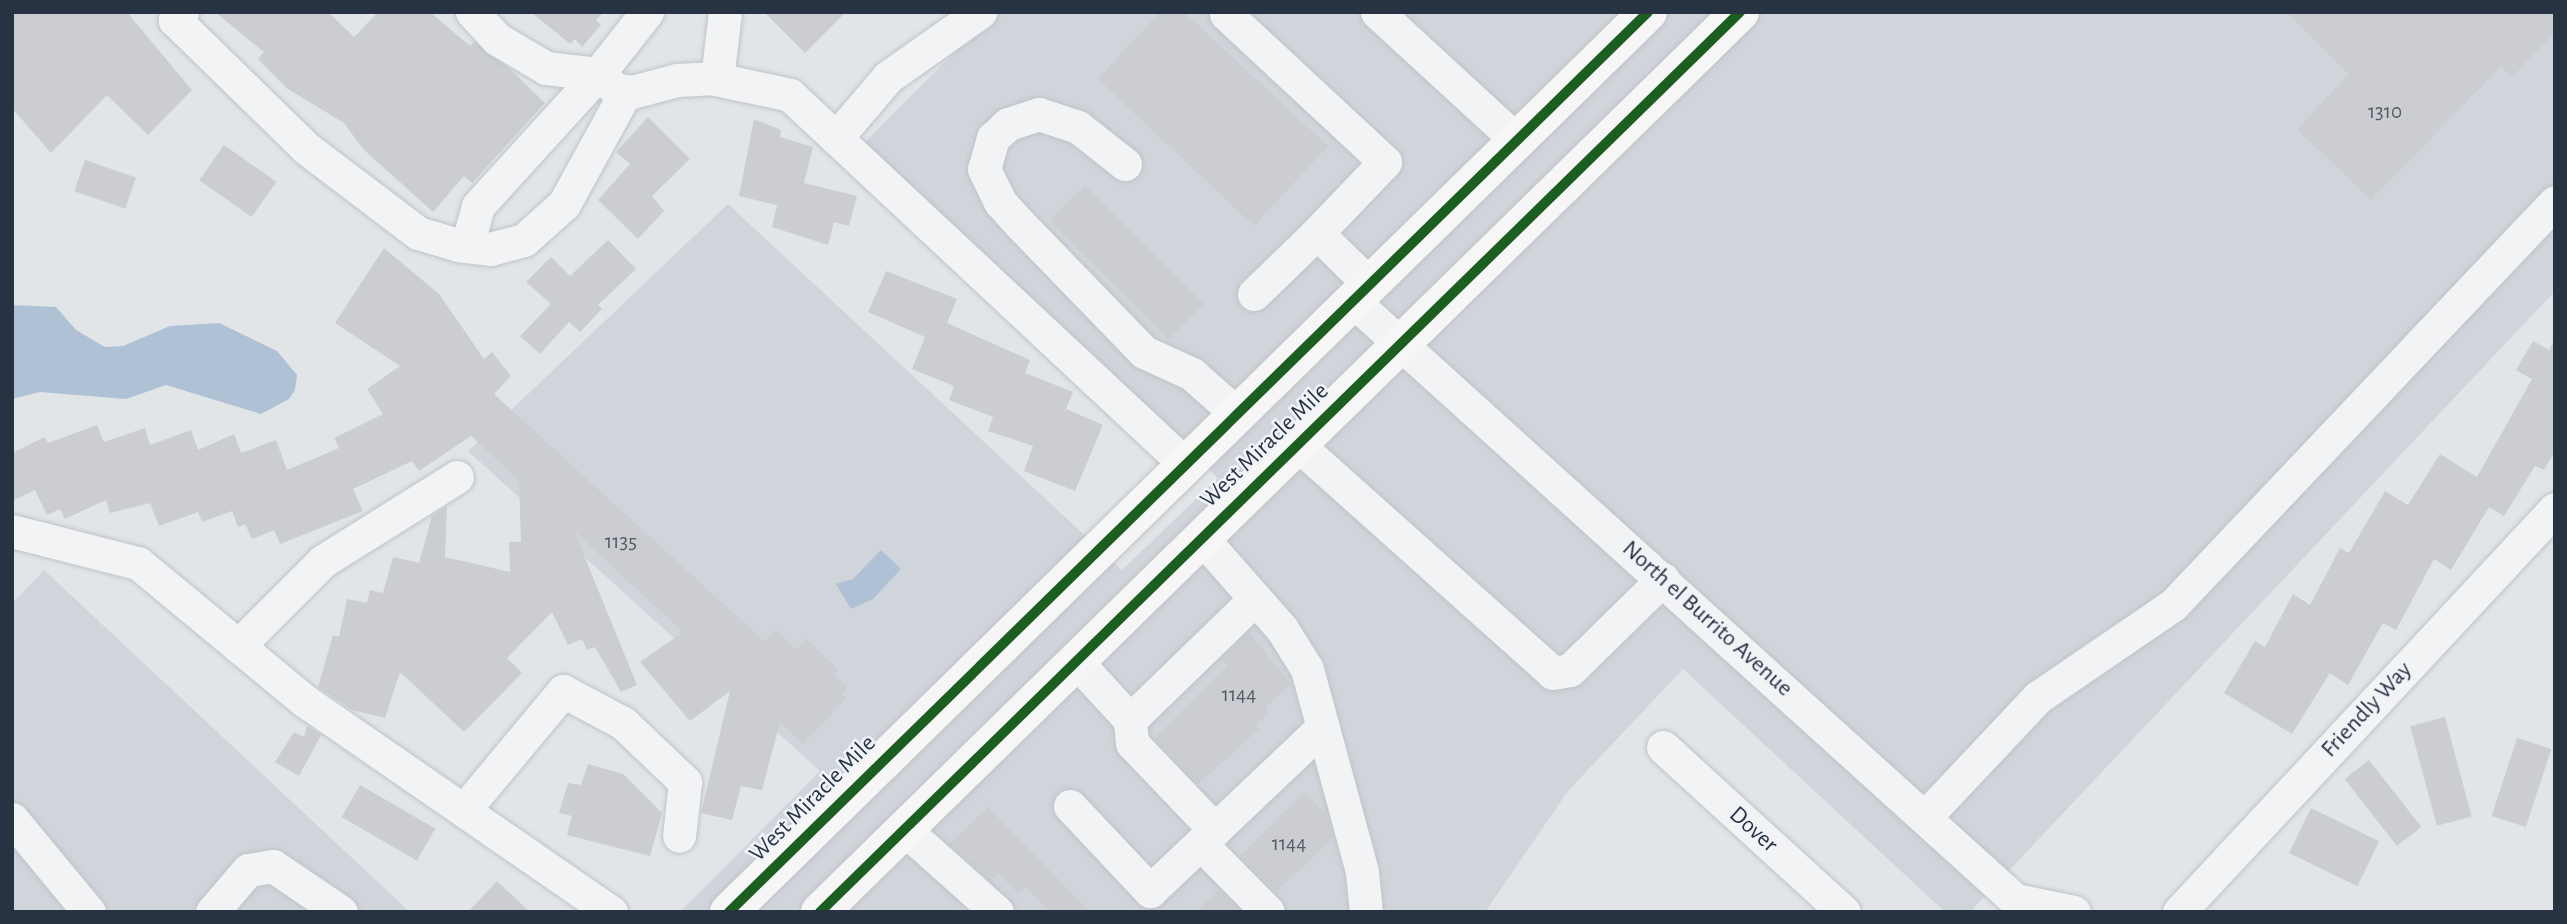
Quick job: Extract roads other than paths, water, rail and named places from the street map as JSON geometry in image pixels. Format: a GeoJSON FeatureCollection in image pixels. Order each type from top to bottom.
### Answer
{"type":"FeatureCollection","features":[{"type":"Feature","properties":{"kind":"highway","name":"West Miracle Mile"},"geometry":{"type":"LineString","coordinates":[[729,912],[1648,12]]}},
{"type":"Feature","properties":{"kind":"highway","name":"West Miracle Mile"},"geometry":{"type":"LineString","coordinates":[[820,912],[1740,12]]}},
{"type":"Feature","properties":{"kind":"highway"},"geometry":{"type":"LineString","coordinates":[[765,912],[878,797],[886,757]]}},
{"type":"Feature","properties":{"kind":"street"},"geometry":{"type":"LineString","coordinates":[[182,12],[174,20],[306,148],[418,233],[467,246],[490,249],[524,240],[564,204],[626,91]]}},
{"type":"Feature","properties":{"kind":"street"},"geometry":{"type":"LineString","coordinates":[[472,12],[497,39],[545,68],[598,74],[626,91],[677,80],[717,79],[790,95],[1185,464]]}},
{"type":"Feature","properties":{"kind":"street"},"geometry":{"type":"LineString","coordinates":[[467,246],[478,206],[598,74],[647,12]]}},
{"type":"Feature","properties":{"kind":"street"},"geometry":{"type":"LineString","coordinates":[[717,79],[725,12]]}},
{"type":"Feature","properties":{"kind":"street"},"geometry":{"type":"LineString","coordinates":[[1377,12],[1516,140]]}},
{"type":"Feature","properties":{"kind":"street"},"geometry":{"type":"LineString","coordinates":[[1226,14],[1385,162],[1254,294]]}},
{"type":"Feature","properties":{"kind":"street"},"geometry":{"type":"LineString","coordinates":[[836,138],[888,78],[967,15]]}},
{"type":"Feature","properties":{"kind":"street"},"geometry":{"type":"LineString","coordinates":[[1125,164],[1078,127],[1039,114],[1007,124],[993,138],[984,169],[1009,212],[1144,352],[1192,374],[1237,414]]}},
{"type":"Feature","properties":{"kind":"street"},"geometry":{"type":"LineString","coordinates":[[1925,817],[2038,698],[2173,605],[2555,202]]}},
{"type":"Feature","properties":{"kind":"street","name":"North el Burrito Avenue"},"geometry":{"type":"LineString","coordinates":[[1317,233],[1400,344],[2015,900],[2074,912]]}},
{"type":"Feature","properties":{"kind":"street"},"geometry":{"type":"LineString","coordinates":[[1297,444],[1553,673],[1570,670],[1663,579]]}},
{"type":"Feature","properties":{"kind":"street"},"geometry":{"type":"LineString","coordinates":[[238,646],[323,561],[457,477]]}},
{"type":"Feature","properties":{"kind":"street","name":"Friendly Way"},"geometry":{"type":"LineString","coordinates":[[2179,912],[2555,509]]}},
{"type":"Feature","properties":{"kind":"street"},"geometry":{"type":"LineString","coordinates":[[12,531],[138,563],[305,701],[611,912]]}},
{"type":"Feature","properties":{"kind":"street"},"geometry":{"type":"LineString","coordinates":[[1201,537],[1282,629],[1307,670],[1362,872],[1366,912]]}},
{"type":"Feature","properties":{"kind":"street"},"geometry":{"type":"LineString","coordinates":[[1130,720],[1255,599]]}},
{"type":"Feature","properties":{"kind":"street"},"geometry":{"type":"LineString","coordinates":[[1076,660],[1130,720],[1132,743],[1268,912]]}},
{"type":"Feature","properties":{"kind":"street"},"geometry":{"type":"LineString","coordinates":[[464,810],[563,691],[622,723],[685,782],[679,836]]}},
{"type":"Feature","properties":{"kind":"street"},"geometry":{"type":"LineString","coordinates":[[1070,806],[1150,891],[1322,727]]}},
{"type":"Feature","properties":{"kind":"street","name":"Dover"},"geometry":{"type":"LineString","coordinates":[[1663,747],[1844,912]]}},
{"type":"Feature","properties":{"kind":"street"},"geometry":{"type":"LineString","coordinates":[[12,819],[89,912]]}},
{"type":"Feature","properties":{"kind":"street"},"geometry":{"type":"LineString","coordinates":[[903,828],[997,912]]}},
{"type":"Feature","properties":{"kind":"street"},"geometry":{"type":"LineString","coordinates":[[212,912],[248,870],[273,866],[341,912]]}},
{"type":"Feature","properties":{"kind":"water"},"geometry":{"type":"Polygon","coordinates":[[[12,305],[56,307],[76,330],[105,347],[123,346],[170,326],[219,323],[277,351],[297,375],[295,390],[289,399],[261,414],[166,385],[126,399],[40,392],[12,399],[12,305]]]}},
{"type":"Feature","properties":{"kind":"water"},"geometry":{"type":"Polygon","coordinates":[[[881,550],[901,569],[873,599],[851,609],[836,584],[853,579],[881,550]]]}}]}
